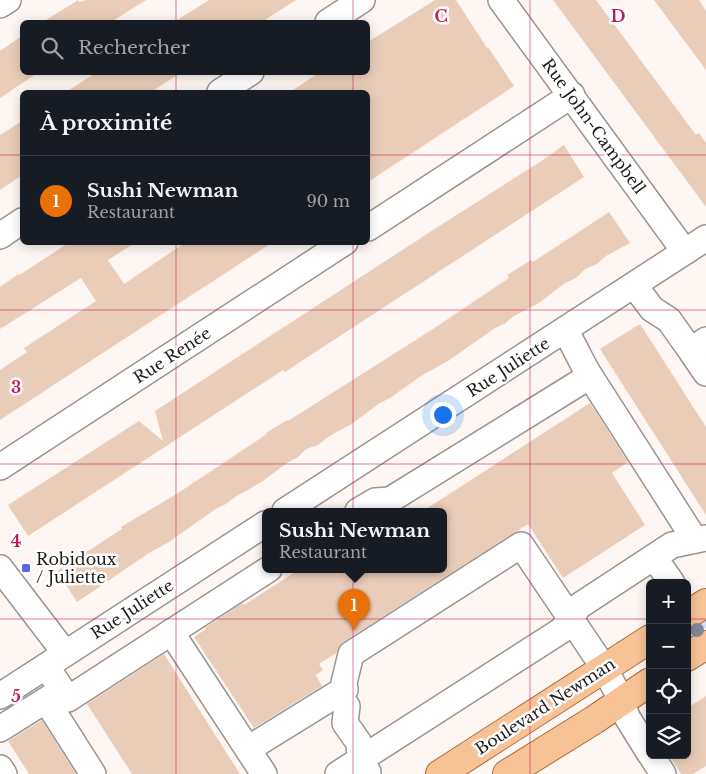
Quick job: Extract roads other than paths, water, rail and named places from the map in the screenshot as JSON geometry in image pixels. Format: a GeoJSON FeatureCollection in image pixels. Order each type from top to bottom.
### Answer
{"type":"FeatureCollection","features":[{"type":"Feature","properties":{"kind":"main road","name":"Boulevard Newman"},"geometry":{"type":"LineString","coordinates":[[440,774],[646,642]]}},
{"type":"Feature","properties":{"kind":"main road"},"geometry":{"type":"LineString","coordinates":[[691,654],[706,645]]}},
{"type":"Feature","properties":{"kind":"main road"},"geometry":{"type":"LineString","coordinates":[[507,774],[646,685]]}},
{"type":"Feature","properties":{"kind":"street"},"geometry":{"type":"LineString","coordinates":[[0,6],[8,0]]}},
{"type":"Feature","properties":{"kind":"street"},"geometry":{"type":"LineString","coordinates":[[331,20],[362,0]]}},
{"type":"Feature","properties":{"kind":"street","name":"Rue John-Campbell"},"geometry":{"type":"LineString","coordinates":[[501,0],[685,252]]}},
{"type":"Feature","properties":{"kind":"street"},"geometry":{"type":"LineString","coordinates":[[223,90],[246,75]]}},
{"type":"Feature","properties":{"kind":"street"},"geometry":{"type":"LineString","coordinates":[[370,227],[572,95]]}},
{"type":"Feature","properties":{"kind":"street"},"geometry":{"type":"LineString","coordinates":[[0,236],[20,223]]}},
{"type":"Feature","properties":{"kind":"street","name":"Rue Juliette"},"geometry":{"type":"LineString","coordinates":[[290,508],[706,238]]}},
{"type":"Feature","properties":{"kind":"street","name":"Rue Renée"},"geometry":{"type":"LineString","coordinates":[[0,467],[340,245]]}},
{"type":"Feature","properties":{"kind":"street"},"geometry":{"type":"LineString","coordinates":[[634,285],[652,309],[669,320],[699,345],[706,373]]}},
{"type":"Feature","properties":{"kind":"street"},"geometry":{"type":"LineString","coordinates":[[338,774],[365,767],[562,630],[579,606],[672,545],[700,539],[581,363],[576,348],[565,331]]}},
{"type":"Feature","properties":{"kind":"street"},"geometry":{"type":"LineString","coordinates":[[363,508],[375,501],[390,500],[590,376]]}},
{"type":"Feature","properties":{"kind":"street","name":"Rue Juliette"},"geometry":{"type":"LineString","coordinates":[[0,696],[262,526]]}},
{"type":"Feature","properties":{"kind":"street"},"geometry":{"type":"LineString","coordinates":[[248,749],[345,689],[344,683],[351,654],[521,545],[604,668],[622,701],[626,717],[654,765]]}},
{"type":"Feature","properties":{"kind":"street"},"geometry":{"type":"LineString","coordinates":[[654,557],[669,579]]}},
{"type":"Feature","properties":{"kind":"street"},"geometry":{"type":"LineString","coordinates":[[0,568],[55,660],[59,696],[93,774]]}},
{"type":"Feature","properties":{"kind":"street"},"geometry":{"type":"LineString","coordinates":[[0,729],[164,636],[263,573]]}},
{"type":"Feature","properties":{"kind":"street"},"geometry":{"type":"LineString","coordinates":[[131,610],[142,628],[164,636],[248,749],[264,774]]}},
{"type":"Feature","properties":{"kind":"street"},"geometry":{"type":"LineString","coordinates":[[337,694],[346,706],[345,723],[359,743],[365,767]]}},
{"type":"Feature","properties":{"kind":"street"},"geometry":{"type":"LineString","coordinates":[[59,696],[69,707],[111,774]]}},
{"type":"Feature","properties":{"kind":"street"},"geometry":{"type":"LineString","coordinates":[[0,768],[4,774]]}},
{"type":"Feature","properties":{"kind":"place","name":"Robidoux / Juliette"},"geometry":{"type":"Point","coordinates":[26,568]}},
{"type":"Feature","properties":{"kind":"place","name":"Sushi Newman"},"geometry":{"type":"Point","coordinates":[354,630]}}]}
